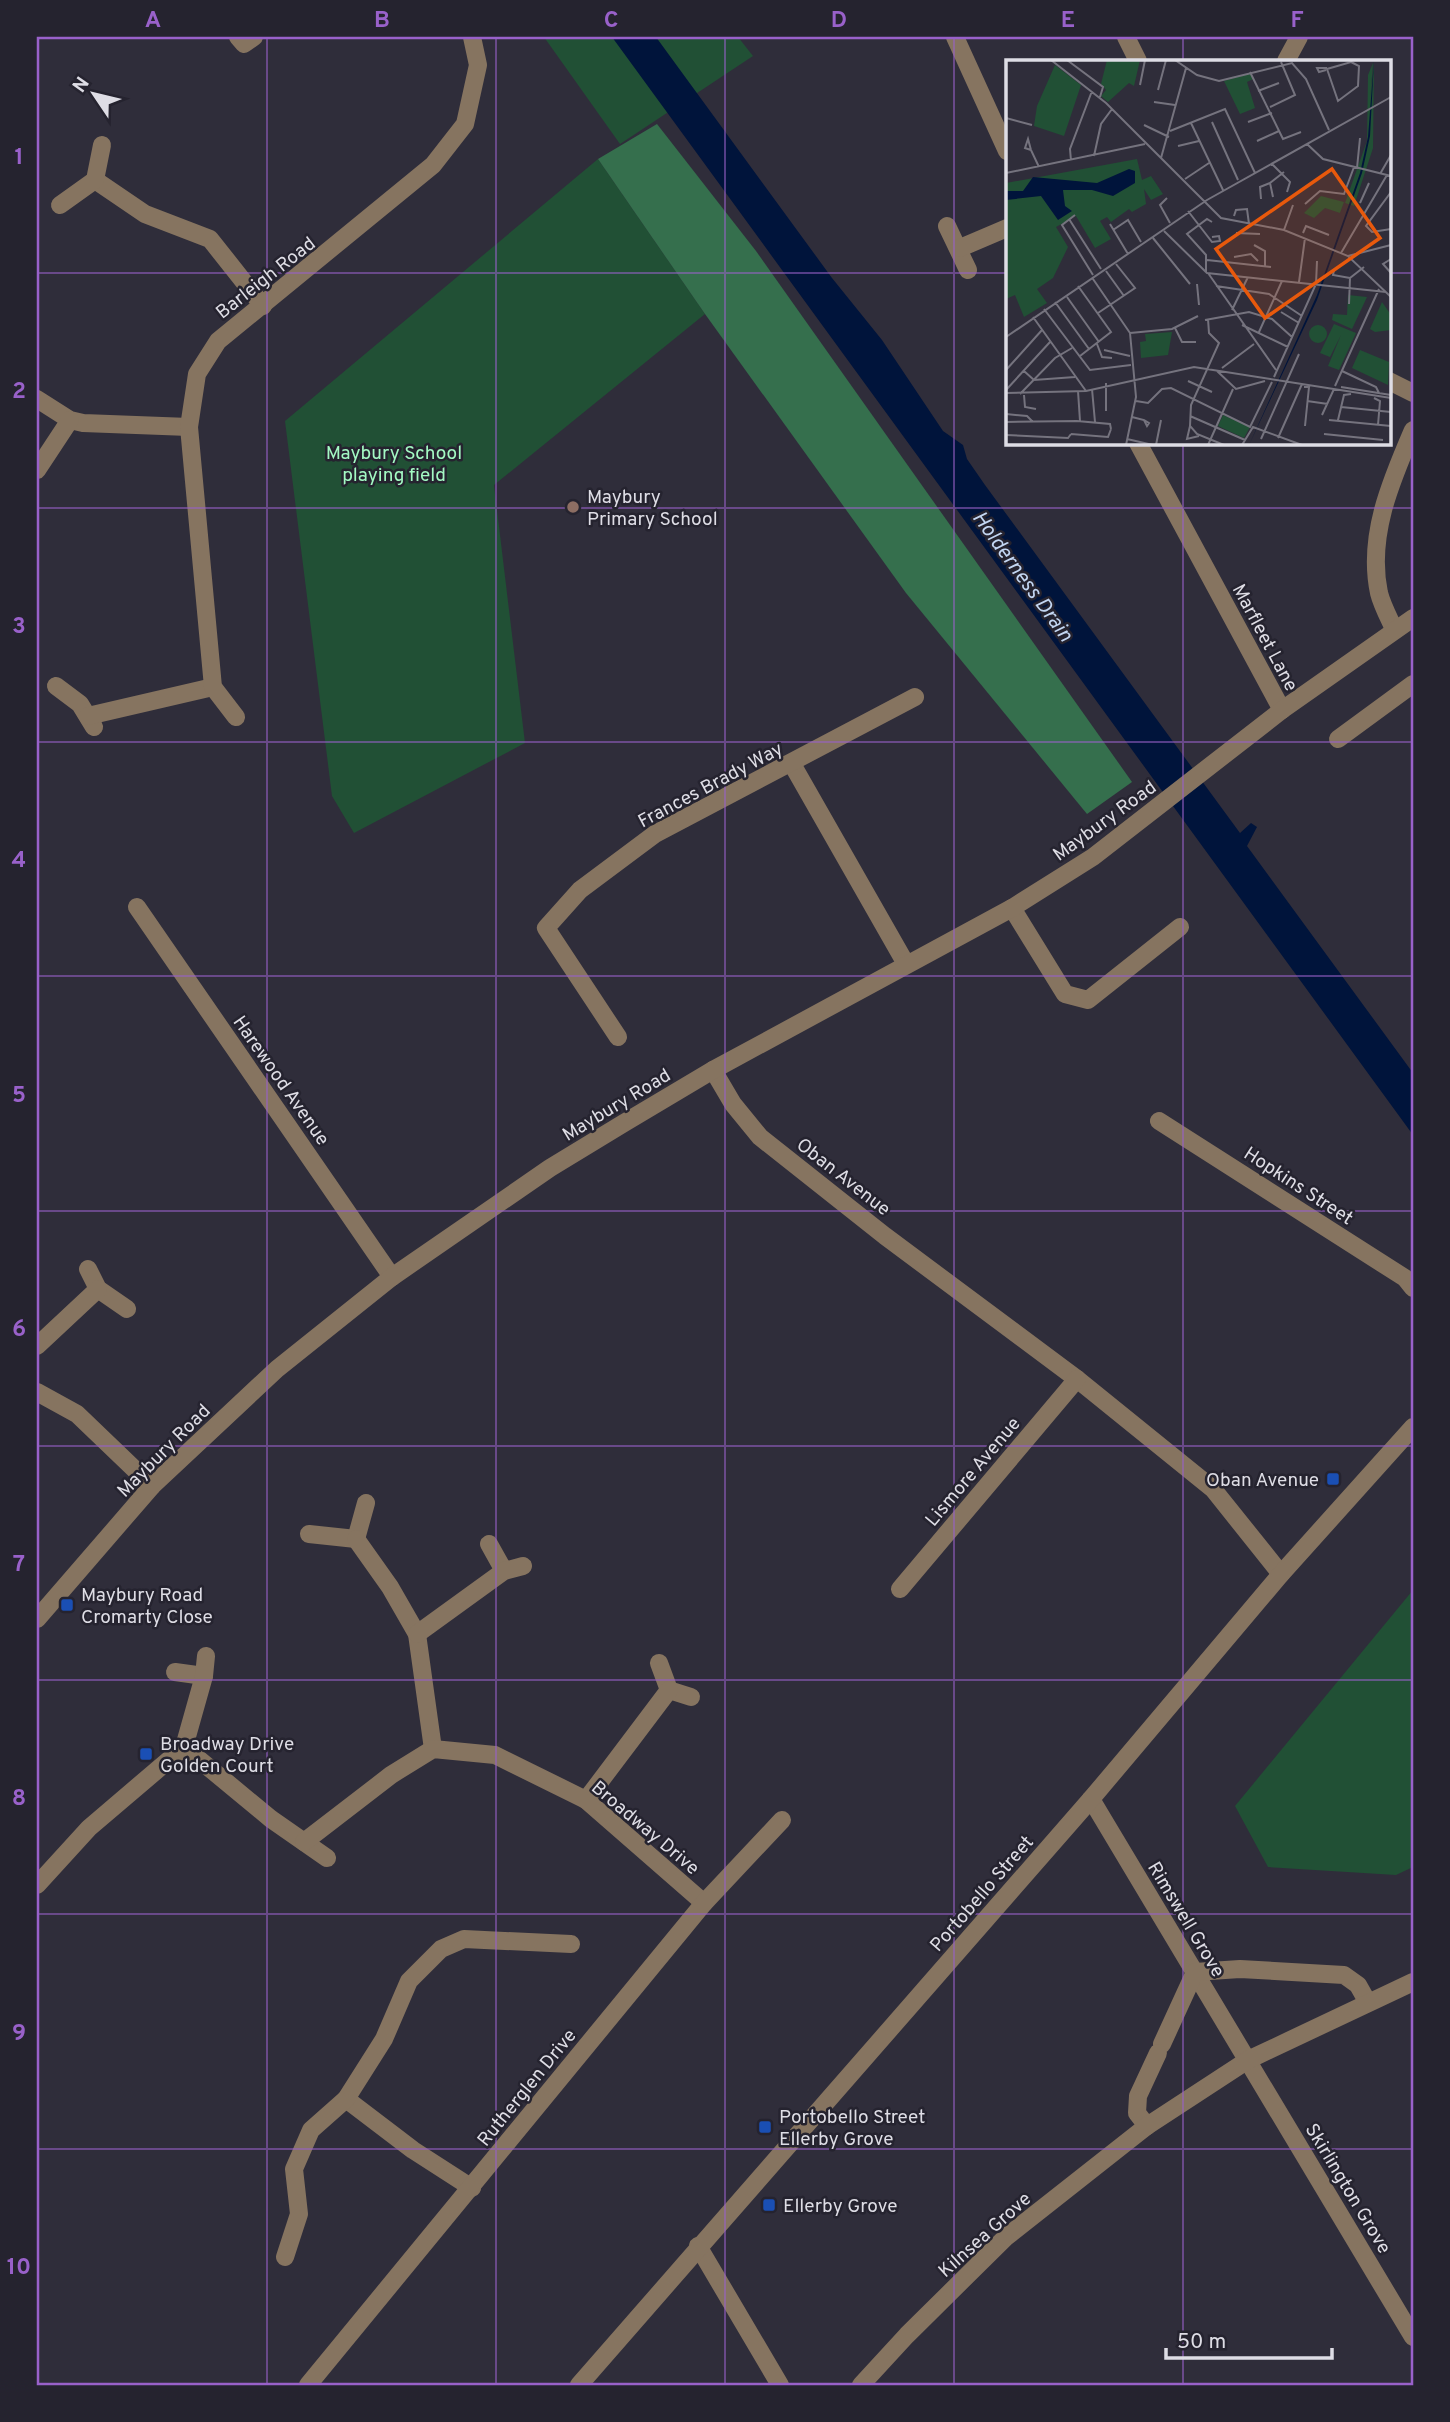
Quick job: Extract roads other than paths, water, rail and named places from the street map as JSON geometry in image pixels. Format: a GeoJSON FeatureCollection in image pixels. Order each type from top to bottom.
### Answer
{"type":"FeatureCollection","features":[{"type":"Feature","properties":{"kind":"street"},"geometry":{"type":"LineString","coordinates":[[238,37],[244,44],[254,37]]}},
{"type":"Feature","properties":{"kind":"street","name":"Barleigh Road"},"geometry":{"type":"LineString","coordinates":[[213,687],[189,427],[197,374],[218,341],[433,165],[465,124],[478,65],[472,37]]}},
{"type":"Feature","properties":{"kind":"street"},"geometry":{"type":"LineString","coordinates":[[955,37],[1006,149]]}},
{"type":"Feature","properties":{"kind":"street"},"geometry":{"type":"LineString","coordinates":[[1126,37],[1138,60]]}},
{"type":"Feature","properties":{"kind":"street"},"geometry":{"type":"LineString","coordinates":[[1287,60],[1299,37]]}},
{"type":"Feature","properties":{"kind":"street"},"geometry":{"type":"LineString","coordinates":[[60,205],[95,180],[102,145]]}},
{"type":"Feature","properties":{"kind":"street"},"geometry":{"type":"LineString","coordinates":[[95,180],[145,214],[210,239],[263,306]]}},
{"type":"Feature","properties":{"kind":"street"},"geometry":{"type":"LineString","coordinates":[[947,226],[960,248],[968,270]]}},
{"type":"Feature","properties":{"kind":"street"},"geometry":{"type":"LineString","coordinates":[[960,248],[1006,228]]}},
{"type":"Feature","properties":{"kind":"street"},"geometry":{"type":"LineString","coordinates":[[1390,382],[1413,393]]}},
{"type":"Feature","properties":{"kind":"street"},"geometry":{"type":"LineString","coordinates":[[37,399],[70,420],[137,428],[189,427]]}},
{"type":"Feature","properties":{"kind":"street"},"geometry":{"type":"LineString","coordinates":[[37,470],[70,420]]}},
{"type":"Feature","properties":{"kind":"street"},"geometry":{"type":"LineString","coordinates":[[1394,629],[1379,593],[1377,549],[1380,515],[1413,430]]}},
{"type":"Feature","properties":{"kind":"street","name":"Marfleet Lane"},"geometry":{"type":"LineString","coordinates":[[1139,444],[1282,710],[1413,618]]}},
{"type":"Feature","properties":{"kind":"street"},"geometry":{"type":"LineString","coordinates":[[1338,739],[1413,684]]}},
{"type":"Feature","properties":{"kind":"street"},"geometry":{"type":"LineString","coordinates":[[56,686],[80,704],[91,721],[213,687],[236,718]]}},
{"type":"Feature","properties":{"kind":"street","name":"Frances Brady Way"},"geometry":{"type":"LineString","coordinates":[[618,1037],[546,928],[580,890],[655,834],[915,697]]}},
{"type":"Feature","properties":{"kind":"street","name":"Maybury Road"},"geometry":{"type":"LineString","coordinates":[[37,1619],[152,1486],[277,1369],[392,1277],[550,1168],[713,1070],[1012,908],[1093,857],[1282,710]]}},
{"type":"Feature","properties":{"kind":"street"},"geometry":{"type":"LineString","coordinates":[[792,764],[906,964]]}},
{"type":"Feature","properties":{"kind":"street","name":"Harewood Avenue"},"geometry":{"type":"LineString","coordinates":[[137,907],[392,1277]]}},
{"type":"Feature","properties":{"kind":"street"},"geometry":{"type":"LineString","coordinates":[[1012,908],[1065,994],[1088,1000],[1180,927]]}},
{"type":"Feature","properties":{"kind":"street","name":"Oban Avenue"},"geometry":{"type":"LineString","coordinates":[[713,1070],[733,1104],[760,1137],[885,1236],[1077,1379],[1213,1489],[1281,1574]]}},
{"type":"Feature","properties":{"kind":"street","name":"Hopkins Street"},"geometry":{"type":"LineString","coordinates":[[1159,1121],[1405,1278],[1413,1288]]}},
{"type":"Feature","properties":{"kind":"street"},"geometry":{"type":"LineString","coordinates":[[88,1269],[98,1289],[127,1309]]}},
{"type":"Feature","properties":{"kind":"street"},"geometry":{"type":"LineString","coordinates":[[37,1346],[98,1289]]}},
{"type":"Feature","properties":{"kind":"street","name":"Lismore Avenue"},"geometry":{"type":"LineString","coordinates":[[900,1589],[1077,1379]]}},
{"type":"Feature","properties":{"kind":"street"},"geometry":{"type":"LineString","coordinates":[[37,1392],[77,1414],[152,1486]]}},
{"type":"Feature","properties":{"kind":"street","name":"Portobello Street"},"geometry":{"type":"LineString","coordinates":[[579,2385],[1091,1799],[1281,1574],[1413,1427]]}},
{"type":"Feature","properties":{"kind":"street"},"geometry":{"type":"LineString","coordinates":[[356,1539],[366,1503]]}},
{"type":"Feature","properties":{"kind":"street"},"geometry":{"type":"LineString","coordinates":[[304,1842],[380,1783],[433,1749],[417,1634],[390,1587],[356,1539],[309,1534]]}},
{"type":"Feature","properties":{"kind":"street"},"geometry":{"type":"LineString","coordinates":[[489,1544],[504,1571]]}},
{"type":"Feature","properties":{"kind":"street"},"geometry":{"type":"LineString","coordinates":[[417,1634],[504,1571],[523,1566]]}},
{"type":"Feature","properties":{"kind":"street"},"geometry":{"type":"LineString","coordinates":[[37,1885],[89,1828],[184,1747],[204,1676],[206,1656]]}},
{"type":"Feature","properties":{"kind":"street"},"geometry":{"type":"LineString","coordinates":[[659,1663],[669,1690]]}},
{"type":"Feature","properties":{"kind":"street"},"geometry":{"type":"LineString","coordinates":[[175,1672],[204,1676]]}},
{"type":"Feature","properties":{"kind":"street"},"geometry":{"type":"LineString","coordinates":[[669,1690],[691,1697]]}},
{"type":"Feature","properties":{"kind":"street"},"geometry":{"type":"LineString","coordinates":[[586,1800],[669,1690]]}},
{"type":"Feature","properties":{"kind":"street"},"geometry":{"type":"LineString","coordinates":[[184,1747],[327,1858]]}},
{"type":"Feature","properties":{"kind":"street","name":"Broadway Drive"},"geometry":{"type":"LineString","coordinates":[[433,1749],[495,1755],[586,1800],[704,1903]]}},
{"type":"Feature","properties":{"kind":"street","name":"Rimswell Grove"},"geometry":{"type":"LineString","coordinates":[[1091,1799],[1248,2060]]}},
{"type":"Feature","properties":{"kind":"street","name":"Rutherglen Drive"},"geometry":{"type":"LineString","coordinates":[[308,2385],[704,1903],[782,1820]]}},
{"type":"Feature","properties":{"kind":"street"},"geometry":{"type":"LineString","coordinates":[[285,2257],[299,2214],[294,2169],[311,2130],[346,2099],[384,2039],[409,1981],[440,1949],[464,1939],[570,1944]]}},
{"type":"Feature","properties":{"kind":"street"},"geometry":{"type":"LineString","coordinates":[[1147,2126],[1136,2113],[1138,2096],[1195,1972],[1240,1969],[1343,1975],[1358,1985],[1367,2001]]}},
{"type":"Feature","properties":{"kind":"street","name":"Kilnsea Grove"},"geometry":{"type":"LineString","coordinates":[[861,2385],[906,2335],[1005,2238],[1147,2126],[1248,2060],[1367,2001],[1413,1982]]}},
{"type":"Feature","properties":{"kind":"street","name":"Skirlington Grove"},"geometry":{"type":"LineString","coordinates":[[1248,2060],[1413,2337]]}},
{"type":"Feature","properties":{"kind":"street"},"geometry":{"type":"LineString","coordinates":[[346,2099],[413,2150],[471,2188]]}},
{"type":"Feature","properties":{"kind":"street"},"geometry":{"type":"LineString","coordinates":[[698,2246],[780,2385]]}},
{"type":"Feature","properties":{"kind":"water","name":"Holderness Drain"},"geometry":{"type":"Polygon","coordinates":[[[612,37],[656,37],[832,278],[882,340],[943,431],[963,445],[967,459],[985,485],[1240,833],[1251,823],[1257,827],[1247,846],[1413,1073],[1413,1135],[612,37]]]}},
{"type":"Feature","properties":{"kind":"place","name":"Maybury Primary School"},"geometry":{"type":"Point","coordinates":[573,507]}},
{"type":"Feature","properties":{"kind":"place","name":"Oban Avenue"},"geometry":{"type":"Point","coordinates":[1333,1479]}},
{"type":"Feature","properties":{"kind":"place","name":"Maybury Road Cromarty Close"},"geometry":{"type":"Point","coordinates":[67,1605]}},
{"type":"Feature","properties":{"kind":"place","name":"Broadway Drive Golden Court"},"geometry":{"type":"Point","coordinates":[146,1754]}},
{"type":"Feature","properties":{"kind":"place","name":"Portobello Street Ellerby Grove"},"geometry":{"type":"Point","coordinates":[765,2127]}},
{"type":"Feature","properties":{"kind":"place","name":"Ellerby Grove"},"geometry":{"type":"Point","coordinates":[769,2205]}},
{"type":"Feature","properties":{"kind":"park label","name":"Maybury School playing field"},"geometry":{"type":"Point","coordinates":[394,463]}}]}
